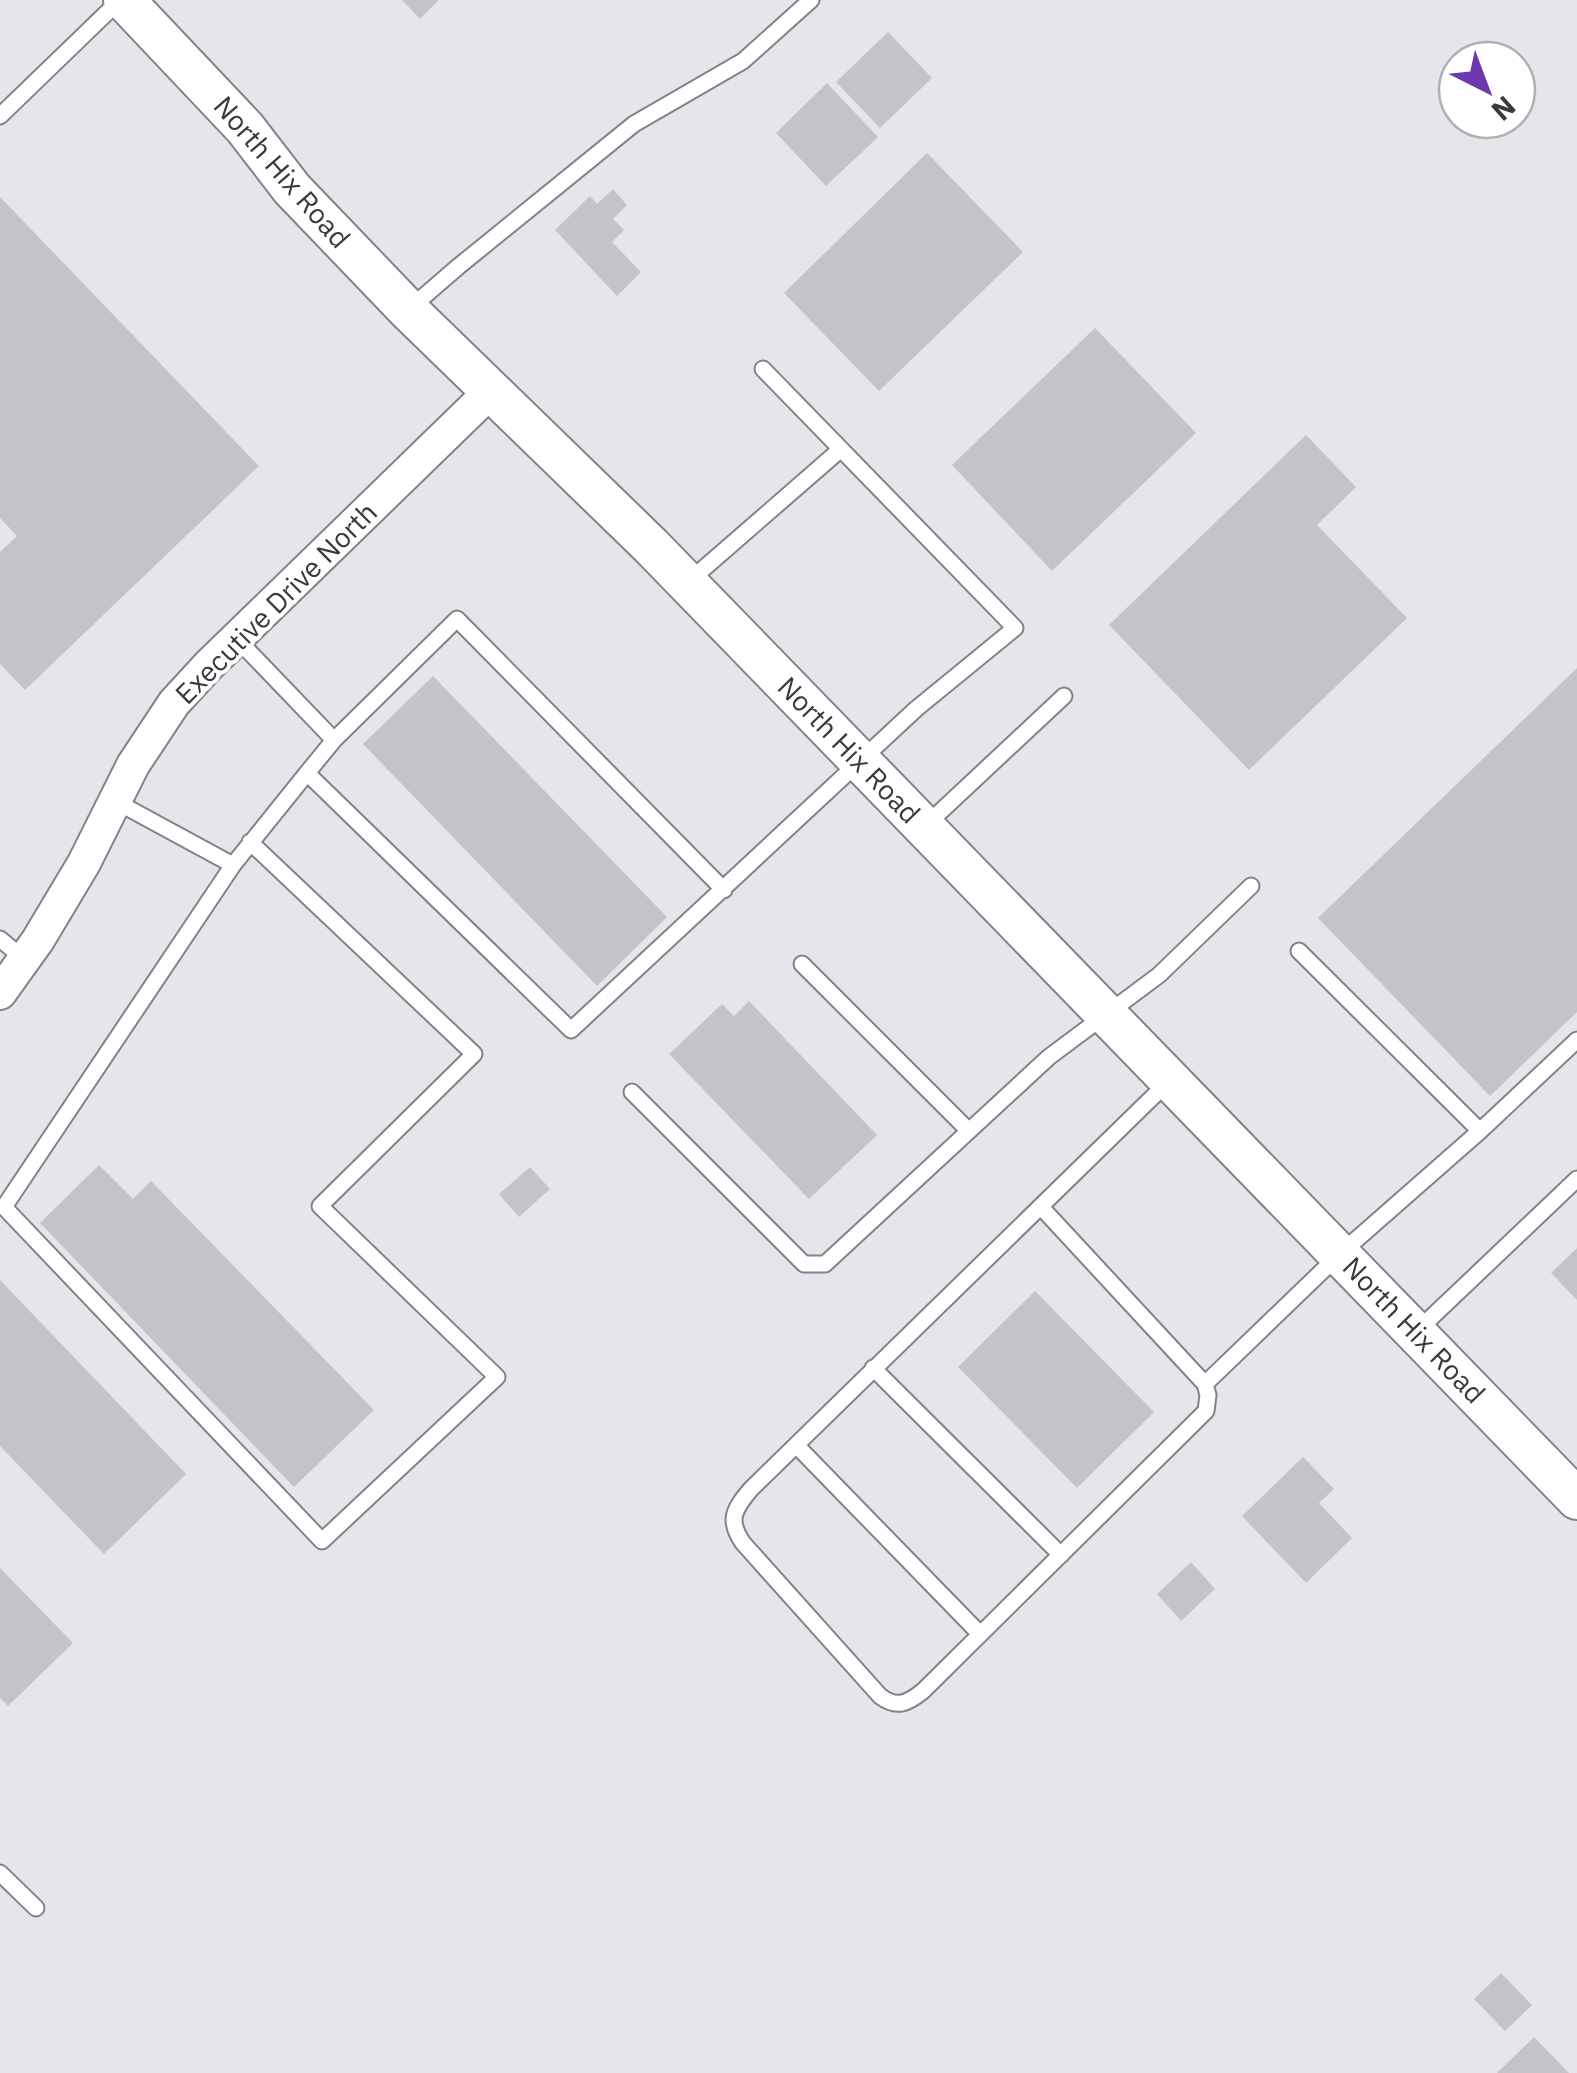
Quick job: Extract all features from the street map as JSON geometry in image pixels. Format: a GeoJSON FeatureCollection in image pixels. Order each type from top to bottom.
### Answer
{"type":"FeatureCollection","features":[{"type":"Feature","properties":{"kind":"street","name":"North Hix Road"},"geometry":{"type":"LineString","coordinates":[[122,0],[245,128],[292,190],[408,310],[688,584],[1577,1499]]}},
{"type":"Feature","properties":{"kind":"street","name":"Executive Drive North"},"geometry":{"type":"LineString","coordinates":[[0,993],[12,949],[38,940],[84,862],[133,764],[174,703],[491,392]]}},
{"type":"Feature","properties":{"kind":"lane"},"geometry":{"type":"LineString","coordinates":[[0,116],[122,0]]}},
{"type":"Feature","properties":{"kind":"lane"},"geometry":{"type":"LineString","coordinates":[[408,310],[634,124],[743,61],[811,0]]}},
{"type":"Feature","properties":{"kind":"lane"},"geometry":{"type":"LineString","coordinates":[[307,773],[570,1030],[916,709],[1015,628],[763,369]]}},
{"type":"Feature","properties":{"kind":"lane"},"geometry":{"type":"LineString","coordinates":[[688,584],[841,449]]}},
{"type":"Feature","properties":{"kind":"lane"},"geometry":{"type":"LineString","coordinates":[[250,842],[474,1054],[320,1206],[497,1377],[322,1541],[2,1204],[250,842],[334,740],[457,620],[724,890]]}},
{"type":"Feature","properties":{"kind":"lane"},"geometry":{"type":"LineString","coordinates":[[236,638],[334,740]]}},
{"type":"Feature","properties":{"kind":"lane"},"geometry":{"type":"LineString","coordinates":[[924,827],[1064,696]]}},
{"type":"Feature","properties":{"kind":"lane"},"geometry":{"type":"LineString","coordinates":[[115,801],[233,865]]}},
{"type":"Feature","properties":{"kind":"lane"},"geometry":{"type":"LineString","coordinates":[[632,1092],[804,1264],[825,1264],[1049,1057],[1160,975],[1251,886]]}},
{"type":"Feature","properties":{"kind":"lane"},"geometry":{"type":"LineString","coordinates":[[1300,951],[1480,1131]]}},
{"type":"Feature","properties":{"kind":"lane"},"geometry":{"type":"LineString","coordinates":[[802,964],[968,1131]]}},
{"type":"Feature","properties":{"kind":"lane"},"geometry":{"type":"LineString","coordinates":[[1205,1384],[1340,1253],[1577,1040]]}},
{"type":"Feature","properties":{"kind":"lane"},"geometry":{"type":"LineString","coordinates":[[1041,1206],[1205,1384],[1206,1411],[914,1699],[893,1704],[880,1696],[744,1543],[734,1527],[735,1513],[744,1496],[1170,1080]]}},
{"type":"Feature","properties":{"kind":"lane"},"geometry":{"type":"LineString","coordinates":[[1416,1332],[1577,1179]]}},
{"type":"Feature","properties":{"kind":"lane"},"geometry":{"type":"LineString","coordinates":[[874,1368],[1061,1555]]}},
{"type":"Feature","properties":{"kind":"lane"},"geometry":{"type":"LineString","coordinates":[[796,1445],[980,1634]]}},
{"type":"Feature","properties":{"kind":"lane"},"geometry":{"type":"LineString","coordinates":[[0,1872],[36,1908]]}},
{"type":"Feature","properties":{"kind":"building"},"geometry":{"type":"Polygon","coordinates":[[[402,0],[439,0],[420,19],[402,0]]]}},
{"type":"Feature","properties":{"kind":"building"},"geometry":{"type":"Polygon","coordinates":[[[888,32],[932,78],[880,128],[836,82],[888,32]]]}},
{"type":"Feature","properties":{"kind":"building"},"geometry":{"type":"Polygon","coordinates":[[[827,83],[878,137],[826,186],[776,133],[827,83]]]}},
{"type":"Feature","properties":{"kind":"building"},"geometry":{"type":"Polygon","coordinates":[[[927,153],[1023,252],[879,391],[784,293],[927,153]]]}},
{"type":"Feature","properties":{"kind":"building"},"geometry":{"type":"Polygon","coordinates":[[[613,189],[627,205],[613,219],[624,230],[612,242],[641,272],[617,296],[555,230],[590,196],[597,204],[613,189]]]}},
{"type":"Feature","properties":{"kind":"building"},"geometry":{"type":"Polygon","coordinates":[[[0,197],[259,466],[25,690],[0,664],[0,552],[17,536],[0,518],[0,197]]]}},
{"type":"Feature","properties":{"kind":"building"},"geometry":{"type":"Polygon","coordinates":[[[1095,328],[1196,433],[1052,571],[952,465],[1095,328]]]}},
{"type":"Feature","properties":{"kind":"building"},"geometry":{"type":"Polygon","coordinates":[[[1306,435],[1356,487],[1317,525],[1407,618],[1249,770],[1109,625],[1306,435]]]}},
{"type":"Feature","properties":{"kind":"building"},"geometry":{"type":"Polygon","coordinates":[[[1577,668],[1577,1012],[1490,1096],[1318,918],[1577,668]]]}},
{"type":"Feature","properties":{"kind":"building"},"geometry":{"type":"Polygon","coordinates":[[[433,676],[667,917],[597,986],[363,744],[433,676]]]}},
{"type":"Feature","properties":{"kind":"building"},"geometry":{"type":"Polygon","coordinates":[[[749,1001],[877,1135],[809,1199],[669,1054],[722,1004],[734,1016],[749,1001]]]}},
{"type":"Feature","properties":{"kind":"building"},"geometry":{"type":"Polygon","coordinates":[[[99,1165],[133,1199],[151,1181],[374,1410],[294,1487],[40,1223],[99,1165]]]}},
{"type":"Feature","properties":{"kind":"building"},"geometry":{"type":"Polygon","coordinates":[[[530,1167],[550,1189],[519,1217],[499,1194],[530,1167]]]}},
{"type":"Feature","properties":{"kind":"building"},"geometry":{"type":"Polygon","coordinates":[[[1577,1248],[1577,1300],[1551,1273],[1577,1248]]]}},
{"type":"Feature","properties":{"kind":"building"},"geometry":{"type":"Polygon","coordinates":[[[0,1280],[186,1474],[104,1554],[0,1446],[0,1280]]]}},
{"type":"Feature","properties":{"kind":"building"},"geometry":{"type":"Polygon","coordinates":[[[1035,1291],[1154,1412],[1077,1488],[958,1367],[1035,1291]]]}},
{"type":"Feature","properties":{"kind":"building"},"geometry":{"type":"Polygon","coordinates":[[[1303,1457],[1334,1489],[1319,1503],[1352,1538],[1306,1583],[1242,1516],[1303,1457]]]}},
{"type":"Feature","properties":{"kind":"building"},"geometry":{"type":"Polygon","coordinates":[[[1191,1562],[1215,1589],[1181,1621],[1157,1594],[1191,1562]]]}},
{"type":"Feature","properties":{"kind":"building"},"geometry":{"type":"Polygon","coordinates":[[[0,1568],[73,1643],[8,1706],[0,1698],[0,1568]]]}},
{"type":"Feature","properties":{"kind":"building"},"geometry":{"type":"Polygon","coordinates":[[[1501,1973],[1532,2005],[1505,2031],[1474,1999],[1501,1973]]]}},
{"type":"Feature","properties":{"kind":"building"},"geometry":{"type":"Polygon","coordinates":[[[1534,2037],[1569,2073],[1497,2073],[1534,2037]]]}}]}
